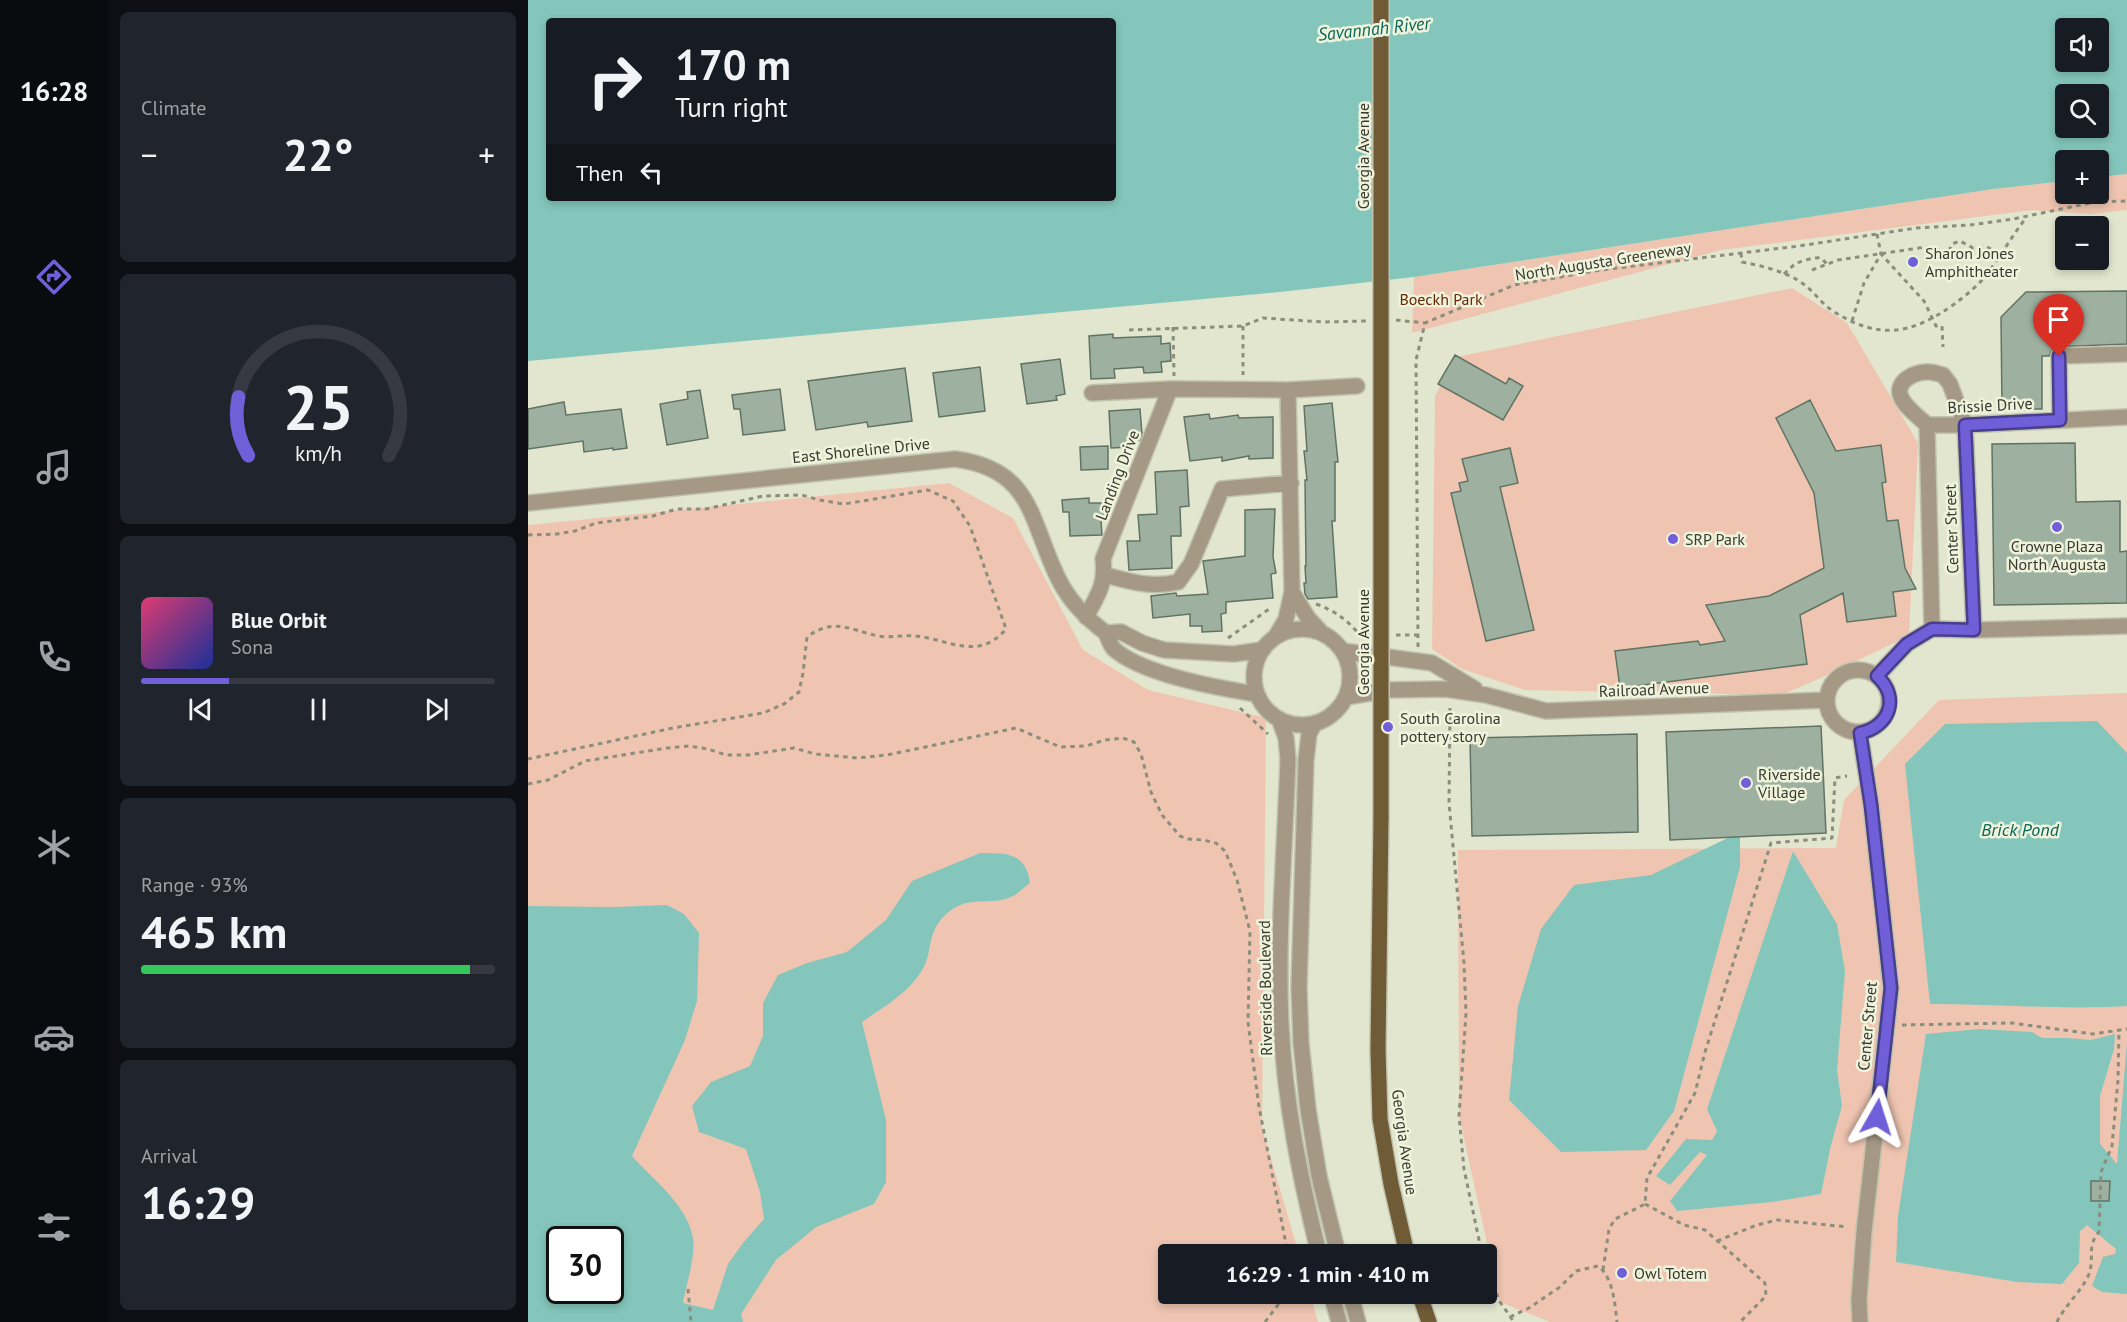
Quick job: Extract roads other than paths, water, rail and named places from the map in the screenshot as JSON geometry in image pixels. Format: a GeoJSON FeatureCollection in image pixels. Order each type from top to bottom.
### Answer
{"type":"FeatureCollection","features":[{"type":"Feature","properties":{"kind":"main road","name":"Georgia Avenue"},"geometry":{"type":"LineString","coordinates":[[1381,0],[1381,817],[1378,1050],[1380,1119],[1391,1184],[1405,1244]]}},
{"type":"Feature","properties":{"kind":"main road"},"geometry":{"type":"LineString","coordinates":[[1423,1304],[1429,1322]]}},
{"type":"Feature","properties":{"kind":"street"},"geometry":{"type":"LineString","coordinates":[[2060,420],[2059,356],[2127,354]]}},
{"type":"Feature","properties":{"kind":"street","name":"Center Street"},"geometry":{"type":"LineString","coordinates":[[1932,629],[1927,425],[1899,393],[1900,386],[1907,378],[1929,372],[1943,375],[1950,384],[1965,425],[1974,630]]}},
{"type":"Feature","properties":{"kind":"street"},"geometry":{"type":"LineString","coordinates":[[1092,393],[1172,383],[1288,390],[1356,386]]}},
{"type":"Feature","properties":{"kind":"street","name":"Landing Drive"},"geometry":{"type":"LineString","coordinates":[[1086,617],[1105,575],[1103,559],[1172,383]]}},
{"type":"Feature","properties":{"kind":"street"},"geometry":{"type":"LineString","coordinates":[[1276,636],[1298,628],[1310,629],[1333,640],[1343,651],[1350,675],[1349,687],[1346,697],[1333,714],[1305,725],[1287,723],[1270,713],[1256,694],[1253,677],[1261,650],[1276,636],[1286,620],[1292,592],[1288,390]]}},
{"type":"Feature","properties":{"kind":"street","name":"Brissie Drive"},"geometry":{"type":"LineString","coordinates":[[1927,425],[2127,417]]}},
{"type":"Feature","properties":{"kind":"street","name":"East Shoreline Drive"},"geometry":{"type":"LineString","coordinates":[[528,503],[857,468],[955,459],[969,461],[996,471],[1018,490],[1032,514],[1059,580],[1068,595],[1086,617],[1106,633]]}},
{"type":"Feature","properties":{"kind":"street"},"geometry":{"type":"LineString","coordinates":[[1105,575],[1145,586],[1178,582],[1191,564],[1222,489],[1291,483]]}},
{"type":"Feature","properties":{"kind":"street"},"geometry":{"type":"LineString","coordinates":[[1292,592],[1308,618],[1322,633]]}},
{"type":"Feature","properties":{"kind":"street"},"geometry":{"type":"LineString","coordinates":[[1877,676],[1907,644],[1932,629],[2127,626]]}},
{"type":"Feature","properties":{"kind":"street"},"geometry":{"type":"LineString","coordinates":[[1256,694],[1182,679],[1148,668],[1112,648],[1106,633],[1121,632],[1142,643],[1174,651],[1234,654],[1261,650]]}},
{"type":"Feature","properties":{"kind":"street","name":"Railroad Avenue"},"geometry":{"type":"LineString","coordinates":[[1343,651],[1432,663],[1486,694]]}},
{"type":"Feature","properties":{"kind":"street"},"geometry":{"type":"LineString","coordinates":[[1853,670],[1864,670],[1877,676],[1887,689],[1890,699],[1885,718],[1870,731],[1860,733],[1849,732],[1840,727],[1832,720],[1827,710],[1826,700],[1834,680],[1853,670]]}},
{"type":"Feature","properties":{"kind":"street","name":"Railroad Avenue"},"geometry":{"type":"LineString","coordinates":[[1346,697],[1389,690],[1445,689],[1486,694],[1546,711],[1826,700]]}},
{"type":"Feature","properties":{"kind":"street","name":"Riverside Boulevard"},"geometry":{"type":"LineString","coordinates":[[1279,719],[1286,738],[1288,759],[1281,952],[1281,1023],[1292,1132],[1301,1183],[1316,1244]]}},
{"type":"Feature","properties":{"kind":"street","name":"Riverside Boulevard"},"geometry":{"type":"LineString","coordinates":[[1315,723],[1309,734],[1306,760],[1299,987],[1301,1043],[1308,1109],[1319,1176],[1336,1244]]}},
{"type":"Feature","properties":{"kind":"street","name":"Center Street"},"geometry":{"type":"LineString","coordinates":[[1860,733],[1871,805],[1891,988],[1864,1232],[1859,1300],[1860,1322]]}},
{"type":"Feature","properties":{"kind":"street"},"geometry":{"type":"LineString","coordinates":[[1334,1304],[1339,1322]]}},
{"type":"Feature","properties":{"kind":"street"},"geometry":{"type":"LineString","coordinates":[[1353,1304],[1358,1322]]}},
{"type":"Feature","properties":{"kind":"water","name":"Savannah River"},"geometry":{"type":"Polygon","coordinates":[[[528,0],[2127,0],[2127,174],[2109,176],[2109,150],[2055,150],[2055,182],[1993,189],[1414,277],[1280,292],[528,361],[528,0]]]}},
{"type":"Feature","properties":{"kind":"water","name":"Brick Pond"},"geometry":{"type":"Polygon","coordinates":[[[2097,721],[2127,753],[2127,1006],[1930,1004],[1905,764],[1945,724],[2097,721]]]}},
{"type":"Feature","properties":{"kind":"water"},"geometry":{"type":"Polygon","coordinates":[[[1740,832],[1740,867],[1674,1111],[1646,1150],[1561,1152],[1509,1100],[1518,1006],[1541,929],[1574,885],[1651,875],[1740,832]]]}},
{"type":"Feature","properties":{"kind":"water"},"geometry":{"type":"Polygon","coordinates":[[[1793,851],[1837,924],[1845,971],[1837,1070],[1842,1106],[1821,1194],[1772,1202],[1677,1211],[1670,1201],[1707,1155],[1700,1152],[1670,1185],[1656,1176],[1686,1139],[1712,1140],[1717,1131],[1707,1109],[1793,851]]]}},
{"type":"Feature","properties":{"kind":"water"},"geometry":{"type":"Polygon","coordinates":[[[980,853],[1013,856],[1024,865],[1028,873],[1030,883],[1011,897],[996,901],[966,903],[950,911],[936,926],[925,964],[915,980],[894,1000],[862,1022],[886,1120],[886,1182],[874,1204],[816,1227],[776,1260],[741,1314],[743,1322],[528,1322],[528,906],[667,905],[684,914],[699,933],[697,1001],[685,1040],[632,1156],[677,1203],[690,1226],[694,1245],[683,1303],[713,1310],[728,1264],[764,1219],[760,1192],[746,1149],[699,1132],[692,1106],[711,1082],[750,1066],[763,1036],[763,1003],[778,975],[807,963],[847,952],[886,920],[912,881],[980,853]]]}},
{"type":"Feature","properties":{"kind":"water"},"geometry":{"type":"Polygon","coordinates":[[[1979,1029],[2032,1032],[2042,1038],[2091,1040],[2115,1034],[2114,1049],[2100,1096],[2100,1144],[2117,1164],[2127,1042],[2127,1294],[2102,1292],[2092,1286],[2103,1257],[2115,1254],[2116,1249],[2087,1225],[2080,1231],[2079,1263],[2062,1284],[2017,1282],[1896,1262],[1898,1216],[1926,1034],[1979,1029]]]}},
{"type":"Feature","properties":{"kind":"place","name":"Sharon Jones Amphitheater"},"geometry":{"type":"Point","coordinates":[1913,262]}},
{"type":"Feature","properties":{"kind":"place","name":"Crowne Plaza North Augusta"},"geometry":{"type":"Point","coordinates":[2057,527]}},
{"type":"Feature","properties":{"kind":"place","name":"SRP Park"},"geometry":{"type":"Point","coordinates":[1673,539]}},
{"type":"Feature","properties":{"kind":"place","name":"South Carolina pottery story"},"geometry":{"type":"Point","coordinates":[1388,727]}},
{"type":"Feature","properties":{"kind":"place","name":"Riverside Village"},"geometry":{"type":"Point","coordinates":[1746,783]}},
{"type":"Feature","properties":{"kind":"place","name":"Owl Totem"},"geometry":{"type":"Point","coordinates":[1622,1273]}},
{"type":"Feature","properties":{"kind":"park label","name":"Boeckh Park"},"geometry":{"type":"Point","coordinates":[1441,299]}}]}
